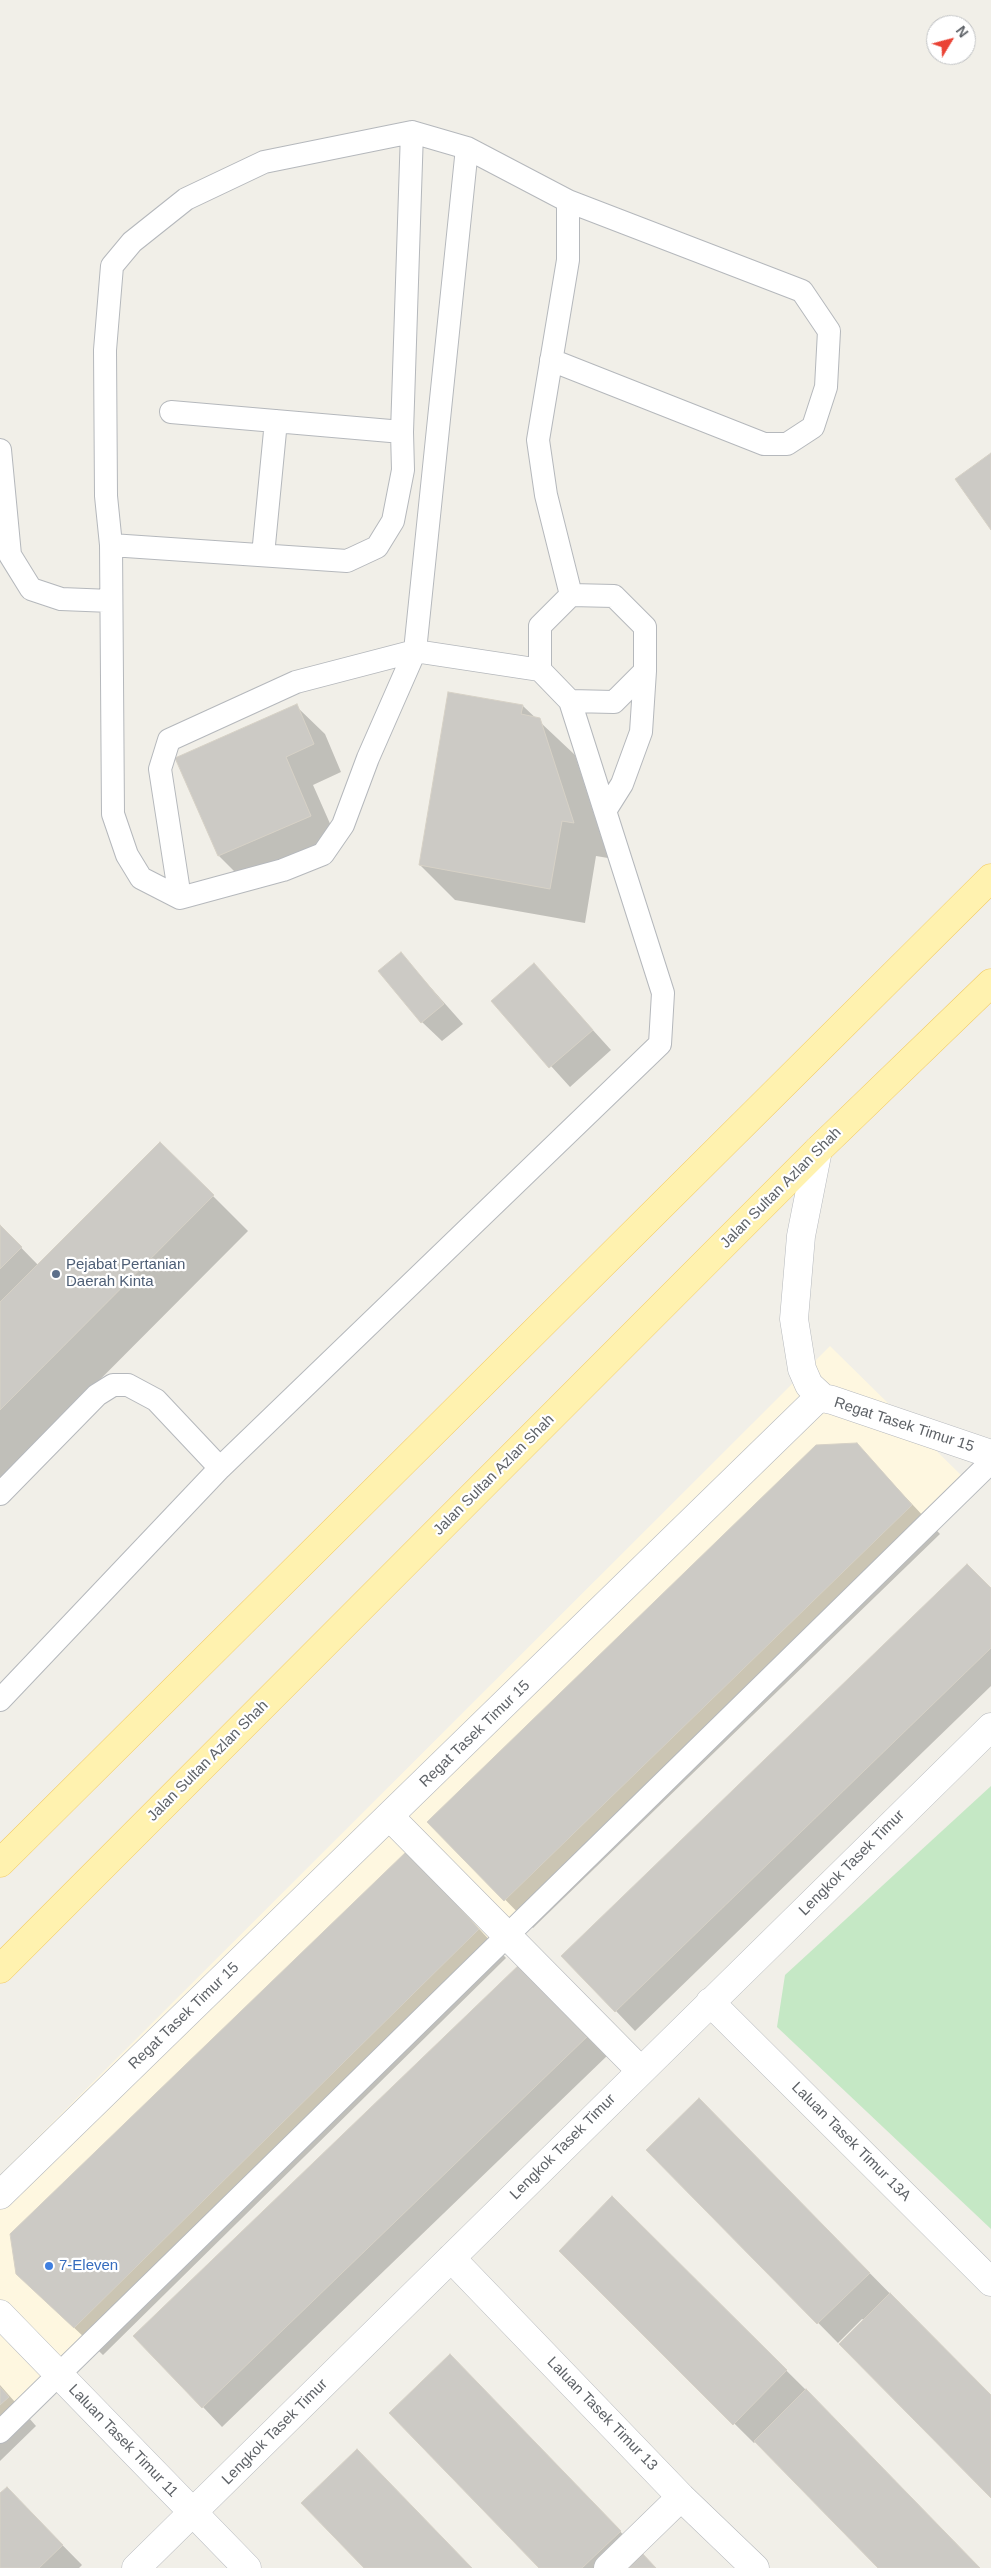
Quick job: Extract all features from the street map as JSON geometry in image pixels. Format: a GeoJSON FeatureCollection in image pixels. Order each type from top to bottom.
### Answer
{"type":"FeatureCollection","features":[{"type":"Feature","properties":{"kind":"main road"},"geometry":{"type":"LineString","coordinates":[[0,1863],[991,878]]}},
{"type":"Feature","properties":{"kind":"main road","name":"Jalan Sultan Azlan Shah"},"geometry":{"type":"LineString","coordinates":[[0,1969],[818,1150],[991,983]]}},
{"type":"Feature","properties":{"kind":"street"},"geometry":{"type":"LineString","coordinates":[[818,1150],[802,1236],[794,1319],[802,1369],[809,1385],[823,1398]]}},
{"type":"Feature","properties":{"kind":"street","name":"Regat Tasek Timur 15"},"geometry":{"type":"LineString","coordinates":[[0,2195],[815,1402],[823,1398],[991,1454]]}},
{"type":"Feature","properties":{"kind":"street","name":"Lengkok Tasek Timur"},"geometry":{"type":"LineString","coordinates":[[136,2568],[991,1727]]}},
{"type":"Feature","properties":{"kind":"street"},"geometry":{"type":"LineString","coordinates":[[390,1817],[641,2071]]}},
{"type":"Feature","properties":{"kind":"street","name":"Laluan Tasek Timur 13A"},"geometry":{"type":"LineString","coordinates":[[710,2002],[991,2282]]}},
{"type":"Feature","properties":{"kind":"street","name":"Laluan Tasek Timur 13"},"geometry":{"type":"LineString","coordinates":[[451,2258],[681,2497],[755,2568]]}},
{"type":"Feature","properties":{"kind":"street","name":"Laluan Tasek Timur 11"},"geometry":{"type":"LineString","coordinates":[[0,2314],[247,2568]]}},
{"type":"Feature","properties":{"kind":"street"},"geometry":{"type":"LineString","coordinates":[[608,2568],[681,2497]]}},
{"type":"Feature","properties":{"kind":"lane"},"geometry":{"type":"LineString","coordinates":[[466,148],[415,651],[368,758],[343,825],[323,854],[283,870],[180,898],[141,878],[127,855],[113,814],[112,600],[111,545],[106,496],[105,350],[112,266],[132,242],[186,199],[264,162],[412,132],[466,148],[568,200],[802,291],[829,331],[826,387],[813,427],[787,444],[764,444],[551,360]]}},
{"type":"Feature","properties":{"kind":"lane"},"geometry":{"type":"LineString","coordinates":[[111,545],[347,561],[377,547],[393,521],[402,470],[412,132]]}},
{"type":"Feature","properties":{"kind":"lane"},"geometry":{"type":"LineString","coordinates":[[568,200],[568,260],[538,440],[546,496],[571,595]]}},
{"type":"Feature","properties":{"kind":"lane"},"geometry":{"type":"LineString","coordinates":[[171,412],[402,432]]}},
{"type":"Feature","properties":{"kind":"lane"},"geometry":{"type":"LineString","coordinates":[[263,555],[276,421]]}},
{"type":"Feature","properties":{"kind":"lane"},"geometry":{"type":"LineString","coordinates":[[0,450],[10,555],[31,589],[62,599],[112,600]]}},
{"type":"Feature","properties":{"kind":"lane"},"geometry":{"type":"LineString","coordinates":[[540,670],[540,626],[571,595],[614,596],[645,627],[645,671],[641,732],[622,784],[605,811]]}},
{"type":"Feature","properties":{"kind":"lane"},"geometry":{"type":"LineString","coordinates":[[0,1700],[220,1468],[660,1044],[663,994],[570,701],[540,670],[415,651],[296,682],[169,740],[160,769],[180,898]]}},
{"type":"Feature","properties":{"kind":"lane"},"geometry":{"type":"LineString","coordinates":[[570,701],[614,702],[645,671]]}},
{"type":"Feature","properties":{"kind":"lane"},"geometry":{"type":"LineString","coordinates":[[0,1494],[96,1395],[113,1385],[128,1385],[156,1400],[220,1468]]}},
{"type":"Feature","properties":{"kind":"lane"},"geometry":{"type":"LineString","coordinates":[[0,2432],[991,1462]]}},
{"type":"Feature","properties":{"kind":"shaded area"},"geometry":{"type":"Polygon","coordinates":[[[830,1346],[967,1481],[0,2434],[0,2175],[830,1346]]]}},
{"type":"Feature","properties":{"kind":"green space"},"geometry":{"type":"Polygon","coordinates":[[[991,1786],[991,2229],[777,2027],[785,1975],[991,1786]]]}},
{"type":"Feature","properties":{"kind":"building"},"geometry":{"type":"Polygon","coordinates":[[[991,453],[991,530],[955,479],[991,453]]]}},
{"type":"Feature","properties":{"kind":"building"},"geometry":{"type":"Polygon","coordinates":[[[448,692],[523,705],[521,714],[540,718],[574,823],[562,821],[550,889],[419,865],[448,692]]]}},
{"type":"Feature","properties":{"kind":"building"},"geometry":{"type":"Polygon","coordinates":[[[297,704],[314,744],[286,757],[311,816],[218,856],[175,758],[297,704]]]}},
{"type":"Feature","properties":{"kind":"building"},"geometry":{"type":"Polygon","coordinates":[[[401,952],[444,1004],[421,1023],[378,971],[401,952]]]}},
{"type":"Feature","properties":{"kind":"building"},"geometry":{"type":"Polygon","coordinates":[[[534,963],[593,1030],[549,1068],[491,1001],[534,963]]]}},
{"type":"Feature","properties":{"kind":"building"},"geometry":{"type":"Polygon","coordinates":[[[160,1142],[214,1195],[0,1410],[0,1302],[160,1142]]]}},
{"type":"Feature","properties":{"kind":"building"},"geometry":{"type":"Polygon","coordinates":[[[0,1225],[22,1247],[0,1269],[0,1225]]]}},
{"type":"Feature","properties":{"kind":"building"},"geometry":{"type":"Polygon","coordinates":[[[857,1443],[912,1505],[504,1901],[427,1822],[816,1445],[857,1443]]]}},
{"type":"Feature","properties":{"kind":"building"},"geometry":{"type":"Polygon","coordinates":[[[967,1564],[991,1588],[991,1648],[615,2012],[561,1956],[967,1564]]]}},
{"type":"Feature","properties":{"kind":"building"},"geometry":{"type":"Polygon","coordinates":[[[407,1851],[479,1929],[74,2328],[16,2274],[10,2234],[407,1851]]]}},
{"type":"Feature","properties":{"kind":"building"},"geometry":{"type":"Polygon","coordinates":[[[522,1962],[591,2033],[202,2408],[133,2336],[522,1962]]]}},
{"type":"Feature","properties":{"kind":"building"},"geometry":{"type":"Polygon","coordinates":[[[699,2098],[870,2273],[817,2324],[646,2150],[699,2098]]]}},
{"type":"Feature","properties":{"kind":"building"},"geometry":{"type":"Polygon","coordinates":[[[612,2196],[787,2370],[733,2425],[559,2251],[612,2196]]]}},
{"type":"Feature","properties":{"kind":"building"},"geometry":{"type":"Polygon","coordinates":[[[890,2293],[991,2395],[991,2498],[839,2344],[890,2293]]]}},
{"type":"Feature","properties":{"kind":"building"},"geometry":{"type":"Polygon","coordinates":[[[450,2354],[621,2531],[582,2568],[539,2568],[389,2413],[450,2354]]]}},
{"type":"Feature","properties":{"kind":"building"},"geometry":{"type":"Polygon","coordinates":[[[0,2387],[9,2397],[0,2405],[0,2387]]]}},
{"type":"Feature","properties":{"kind":"building"},"geometry":{"type":"Polygon","coordinates":[[[806,2389],[980,2568],[878,2568],[754,2441],[806,2389]]]}},
{"type":"Feature","properties":{"kind":"building"},"geometry":{"type":"Polygon","coordinates":[[[357,2449],[472,2568],[364,2568],[301,2503],[357,2449]]]}},
{"type":"Feature","properties":{"kind":"building"},"geometry":{"type":"Polygon","coordinates":[[[7,2487],[63,2545],[39,2568],[0,2568],[0,2493],[7,2487]]]}},
{"type":"Feature","properties":{"kind":"building"},"geometry":{"type":"Polygon","coordinates":[[[642,2553],[656,2568],[626,2568],[642,2553]]]}},
{"type":"Feature","properties":{"kind":"place","name":"Pejabat Pertanian Daerah Kinta"},"geometry":{"type":"Point","coordinates":[56,1274]}},
{"type":"Feature","properties":{"kind":"place","name":"7-Eleven"},"geometry":{"type":"Point","coordinates":[49,2266]}}]}
